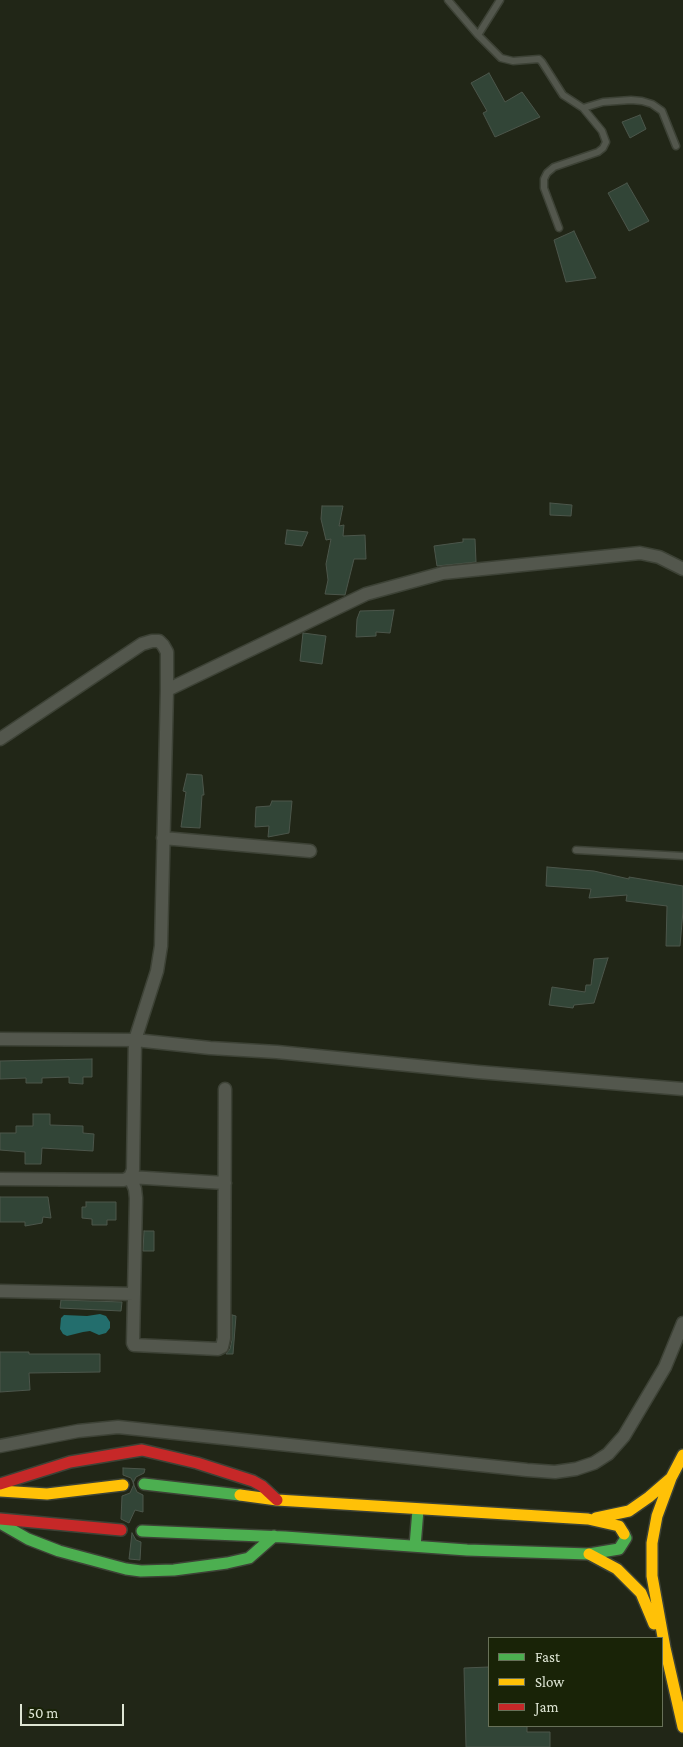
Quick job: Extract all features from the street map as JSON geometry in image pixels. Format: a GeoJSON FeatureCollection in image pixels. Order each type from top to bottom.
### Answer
{"type":"FeatureCollection","features":[{"type":"Feature","properties":{"kind":"main road"},"geometry":{"type":"LineString","coordinates":[[0,1484],[70,1462],[142,1450],[197,1463],[253,1481],[262,1486],[277,1500]]}},
{"type":"Feature","properties":{"kind":"main road"},"geometry":{"type":"LineString","coordinates":[[661,1637],[652,1576],[652,1543],[657,1516],[671,1478],[683,1455]]}},
{"type":"Feature","properties":{"kind":"main road"},"geometry":{"type":"LineString","coordinates":[[588,1519],[629,1511],[671,1478]]}},
{"type":"Feature","properties":{"kind":"main road"},"geometry":{"type":"LineString","coordinates":[[142,1531],[274,1536],[466,1550],[589,1554],[619,1549],[626,1538],[619,1526],[588,1519],[277,1500],[144,1484]]}},
{"type":"Feature","properties":{"kind":"main road"},"geometry":{"type":"LineString","coordinates":[[0,1491],[47,1494],[123,1485]]}},
{"type":"Feature","properties":{"kind":"main road"},"geometry":{"type":"LineString","coordinates":[[415,1546],[418,1510]]}},
{"type":"Feature","properties":{"kind":"main road"},"geometry":{"type":"LineString","coordinates":[[0,1519],[120,1530]]}},
{"type":"Feature","properties":{"kind":"main road"},"geometry":{"type":"LineString","coordinates":[[0,1523],[28,1539],[59,1551],[126,1569],[141,1571],[174,1570],[249,1558],[274,1536]]}},
{"type":"Feature","properties":{"kind":"main road"},"geometry":{"type":"LineString","coordinates":[[589,1554],[618,1569],[641,1594],[660,1637]]}},
{"type":"Feature","properties":{"kind":"main road"},"geometry":{"type":"LineString","coordinates":[[663,1644],[682,1683]]}},
{"type":"Feature","properties":{"kind":"main road"},"geometry":{"type":"LineString","coordinates":[[663,1646],[683,1727]]}},
{"type":"Feature","properties":{"kind":"street"},"geometry":{"type":"LineString","coordinates":[[166,690],[366,594],[425,577],[443,573],[640,554],[659,557],[683,569]]}},
{"type":"Feature","properties":{"kind":"street"},"geometry":{"type":"LineString","coordinates":[[0,739],[142,644],[159,641],[164,645],[167,652],[161,946],[157,971],[135,1040],[133,1170],[130,1177],[135,1189],[136,1198],[134,1345],[218,1349],[222,1347],[224,1338],[226,1089]]}},
{"type":"Feature","properties":{"kind":"street"},"geometry":{"type":"LineString","coordinates":[[163,838],[310,851]]}},
{"type":"Feature","properties":{"kind":"street"},"geometry":{"type":"LineString","coordinates":[[0,1039],[135,1040],[683,1089]]}},
{"type":"Feature","properties":{"kind":"street"},"geometry":{"type":"LineString","coordinates":[[0,1179],[124,1180],[130,1177],[225,1183]]}},
{"type":"Feature","properties":{"kind":"street"},"geometry":{"type":"LineString","coordinates":[[0,1291],[134,1294]]}},
{"type":"Feature","properties":{"kind":"street"},"geometry":{"type":"LineString","coordinates":[[0,1446],[78,1431],[118,1427],[526,1470],[555,1472],[576,1469],[594,1463],[608,1454],[624,1436],[665,1367],[683,1323]]}},
{"type":"Feature","properties":{"kind":"lane"},"geometry":{"type":"LineString","coordinates":[[448,0],[501,58],[506,60],[539,59],[563,95],[583,108],[602,131],[606,142],[603,148],[598,152],[554,167],[547,173],[544,179],[544,188],[559,228]]}},
{"type":"Feature","properties":{"kind":"lane"},"geometry":{"type":"LineString","coordinates":[[478,35],[500,0]]}},
{"type":"Feature","properties":{"kind":"lane"},"geometry":{"type":"LineString","coordinates":[[583,108],[603,102],[631,100],[652,104],[662,111],[676,146]]}},
{"type":"Feature","properties":{"kind":"lane"},"geometry":{"type":"LineString","coordinates":[[576,850],[683,856]]}},
{"type":"Feature","properties":{"kind":"water"},"geometry":{"type":"Polygon","coordinates":[[[100,1314],[106,1316],[110,1322],[110,1328],[106,1333],[99,1335],[90,1331],[67,1336],[60,1329],[61,1318],[64,1315],[87,1316],[100,1314]]]}},
{"type":"Feature","properties":{"kind":"building"},"geometry":{"type":"Polygon","coordinates":[[[489,73],[505,102],[522,92],[540,117],[495,137],[483,113],[487,111],[471,83],[489,73]]]}},
{"type":"Feature","properties":{"kind":"building"},"geometry":{"type":"Polygon","coordinates":[[[640,115],[646,129],[630,138],[622,122],[640,115]]]}},
{"type":"Feature","properties":{"kind":"building"},"geometry":{"type":"Polygon","coordinates":[[[627,183],[649,221],[629,231],[608,193],[627,183]]]}},
{"type":"Feature","properties":{"kind":"building"},"geometry":{"type":"Polygon","coordinates":[[[574,231],[596,278],[566,282],[554,240],[574,231]]]}},
{"type":"Feature","properties":{"kind":"building"},"geometry":{"type":"Polygon","coordinates":[[[550,503],[572,505],[571,516],[550,515],[550,503]]]}},
{"type":"Feature","properties":{"kind":"building"},"geometry":{"type":"Polygon","coordinates":[[[322,506],[343,506],[339,526],[344,525],[343,536],[365,535],[366,559],[354,559],[345,595],[325,594],[328,580],[326,564],[331,539],[326,540],[321,519],[322,506]]]}},
{"type":"Feature","properties":{"kind":"building"},"geometry":{"type":"Polygon","coordinates":[[[287,530],[308,532],[302,546],[285,544],[287,530]]]}},
{"type":"Feature","properties":{"kind":"building"},"geometry":{"type":"Polygon","coordinates":[[[463,539],[475,539],[476,562],[437,566],[434,546],[463,542],[463,539]]]}},
{"type":"Feature","properties":{"kind":"building"},"geometry":{"type":"Polygon","coordinates":[[[394,610],[390,633],[376,632],[376,636],[356,637],[357,619],[360,611],[394,610]]]}},
{"type":"Feature","properties":{"kind":"building"},"geometry":{"type":"Polygon","coordinates":[[[303,633],[326,636],[322,664],[300,661],[303,633]]]}},
{"type":"Feature","properties":{"kind":"building"},"geometry":{"type":"Polygon","coordinates":[[[187,774],[202,775],[204,795],[202,795],[200,828],[181,827],[186,792],[183,791],[187,774]]]}},
{"type":"Feature","properties":{"kind":"building"},"geometry":{"type":"Polygon","coordinates":[[[272,801],[292,801],[289,833],[268,837],[269,826],[255,827],[256,807],[270,806],[272,801]]]}},
{"type":"Feature","properties":{"kind":"building"},"geometry":{"type":"Polygon","coordinates":[[[547,867],[594,871],[629,879],[629,877],[683,886],[680,946],[666,946],[667,906],[626,901],[627,895],[589,898],[591,889],[546,886],[547,867]]]}},
{"type":"Feature","properties":{"kind":"building"},"geometry":{"type":"Polygon","coordinates":[[[608,958],[594,1003],[574,1005],[573,1008],[549,1005],[552,987],[585,992],[586,985],[591,985],[594,959],[608,958]]]}},
{"type":"Feature","properties":{"kind":"building"},"geometry":{"type":"Polygon","coordinates":[[[92,1059],[92,1077],[83,1077],[83,1084],[69,1083],[69,1077],[42,1078],[42,1083],[26,1083],[26,1078],[0,1079],[0,1061],[92,1059]]]}},
{"type":"Feature","properties":{"kind":"building"},"geometry":{"type":"Polygon","coordinates":[[[33,1114],[50,1114],[50,1125],[83,1126],[83,1133],[94,1134],[93,1151],[42,1148],[41,1164],[25,1164],[25,1152],[0,1150],[0,1133],[16,1133],[16,1126],[33,1126],[33,1114]]]}},
{"type":"Feature","properties":{"kind":"building"},"geometry":{"type":"Polygon","coordinates":[[[0,1197],[48,1197],[51,1218],[43,1217],[42,1223],[25,1226],[25,1222],[0,1222],[0,1197]]]}},
{"type":"Feature","properties":{"kind":"building"},"geometry":{"type":"Polygon","coordinates":[[[86,1202],[116,1202],[116,1220],[107,1220],[107,1225],[92,1225],[92,1219],[82,1218],[82,1207],[86,1207],[86,1202]]]}},
{"type":"Feature","properties":{"kind":"building"},"geometry":{"type":"Polygon","coordinates":[[[144,1231],[154,1231],[154,1251],[143,1251],[144,1231]]]}},
{"type":"Feature","properties":{"kind":"building"},"geometry":{"type":"Polygon","coordinates":[[[61,1300],[122,1302],[121,1311],[60,1308],[61,1300]]]}},
{"type":"Feature","properties":{"kind":"building"},"geometry":{"type":"Polygon","coordinates":[[[232,1315],[236,1316],[233,1354],[226,1354],[230,1349],[232,1340],[232,1315]]]}},
{"type":"Feature","properties":{"kind":"building"},"geometry":{"type":"Polygon","coordinates":[[[0,1352],[100,1354],[100,1372],[29,1373],[30,1390],[0,1392],[0,1352]]]}},
{"type":"Feature","properties":{"kind":"building"},"geometry":{"type":"Polygon","coordinates":[[[123,1468],[145,1469],[144,1473],[136,1477],[133,1482],[131,1478],[123,1475],[123,1468]]]}},
{"type":"Feature","properties":{"kind":"building"},"geometry":{"type":"Polygon","coordinates":[[[134,1485],[137,1492],[143,1495],[143,1512],[135,1510],[129,1523],[121,1519],[122,1496],[130,1493],[134,1485]]]}},
{"type":"Feature","properties":{"kind":"building"},"geometry":{"type":"Polygon","coordinates":[[[132,1533],[136,1540],[141,1542],[140,1560],[129,1559],[132,1533]]]}},
{"type":"Feature","properties":{"kind":"building"},"geometry":{"type":"Polygon","coordinates":[[[488,1667],[488,1727],[527,1727],[527,1732],[550,1732],[550,1747],[466,1747],[464,1668],[488,1667]]]}},
{"type":"Feature","properties":{"kind":"traffic: fast"},"geometry":{"type":"LineString","coordinates":[[144,1484],[240,1495]]}},
{"type":"Feature","properties":{"kind":"traffic: fast"},"geometry":{"type":"LineString","coordinates":[[415,1546],[418,1510]]}},
{"type":"Feature","properties":{"kind":"traffic: fast"},"geometry":{"type":"LineString","coordinates":[[0,1523],[28,1539],[59,1551],[126,1569],[141,1571],[174,1570],[249,1558],[274,1536]]}},
{"type":"Feature","properties":{"kind":"traffic: fast"},"geometry":{"type":"LineString","coordinates":[[142,1531],[285,1537],[467,1550],[589,1554],[619,1549],[626,1538],[624,1534]]}},
{"type":"Feature","properties":{"kind":"traffic: slow"},"geometry":{"type":"LineString","coordinates":[[596,1518],[629,1511],[649,1497],[671,1478],[683,1455]]}},
{"type":"Feature","properties":{"kind":"traffic: slow"},"geometry":{"type":"LineString","coordinates":[[671,1478],[657,1516],[652,1543],[652,1576],[665,1648],[683,1727]]}},
{"type":"Feature","properties":{"kind":"traffic: slow"},"geometry":{"type":"LineString","coordinates":[[0,1491],[47,1494],[123,1485]]}},
{"type":"Feature","properties":{"kind":"traffic: slow"},"geometry":{"type":"LineString","coordinates":[[240,1495],[277,1500],[588,1519],[619,1526],[624,1534]]}},
{"type":"Feature","properties":{"kind":"traffic: slow"},"geometry":{"type":"LineString","coordinates":[[589,1554],[617,1569],[641,1593],[654,1624]]}},
{"type":"Feature","properties":{"kind":"traffic: jam"},"geometry":{"type":"LineString","coordinates":[[0,1484],[70,1462],[142,1450],[197,1463],[253,1481],[262,1486],[277,1500]]}},
{"type":"Feature","properties":{"kind":"traffic: jam"},"geometry":{"type":"LineString","coordinates":[[0,1519],[121,1530]]}}]}
